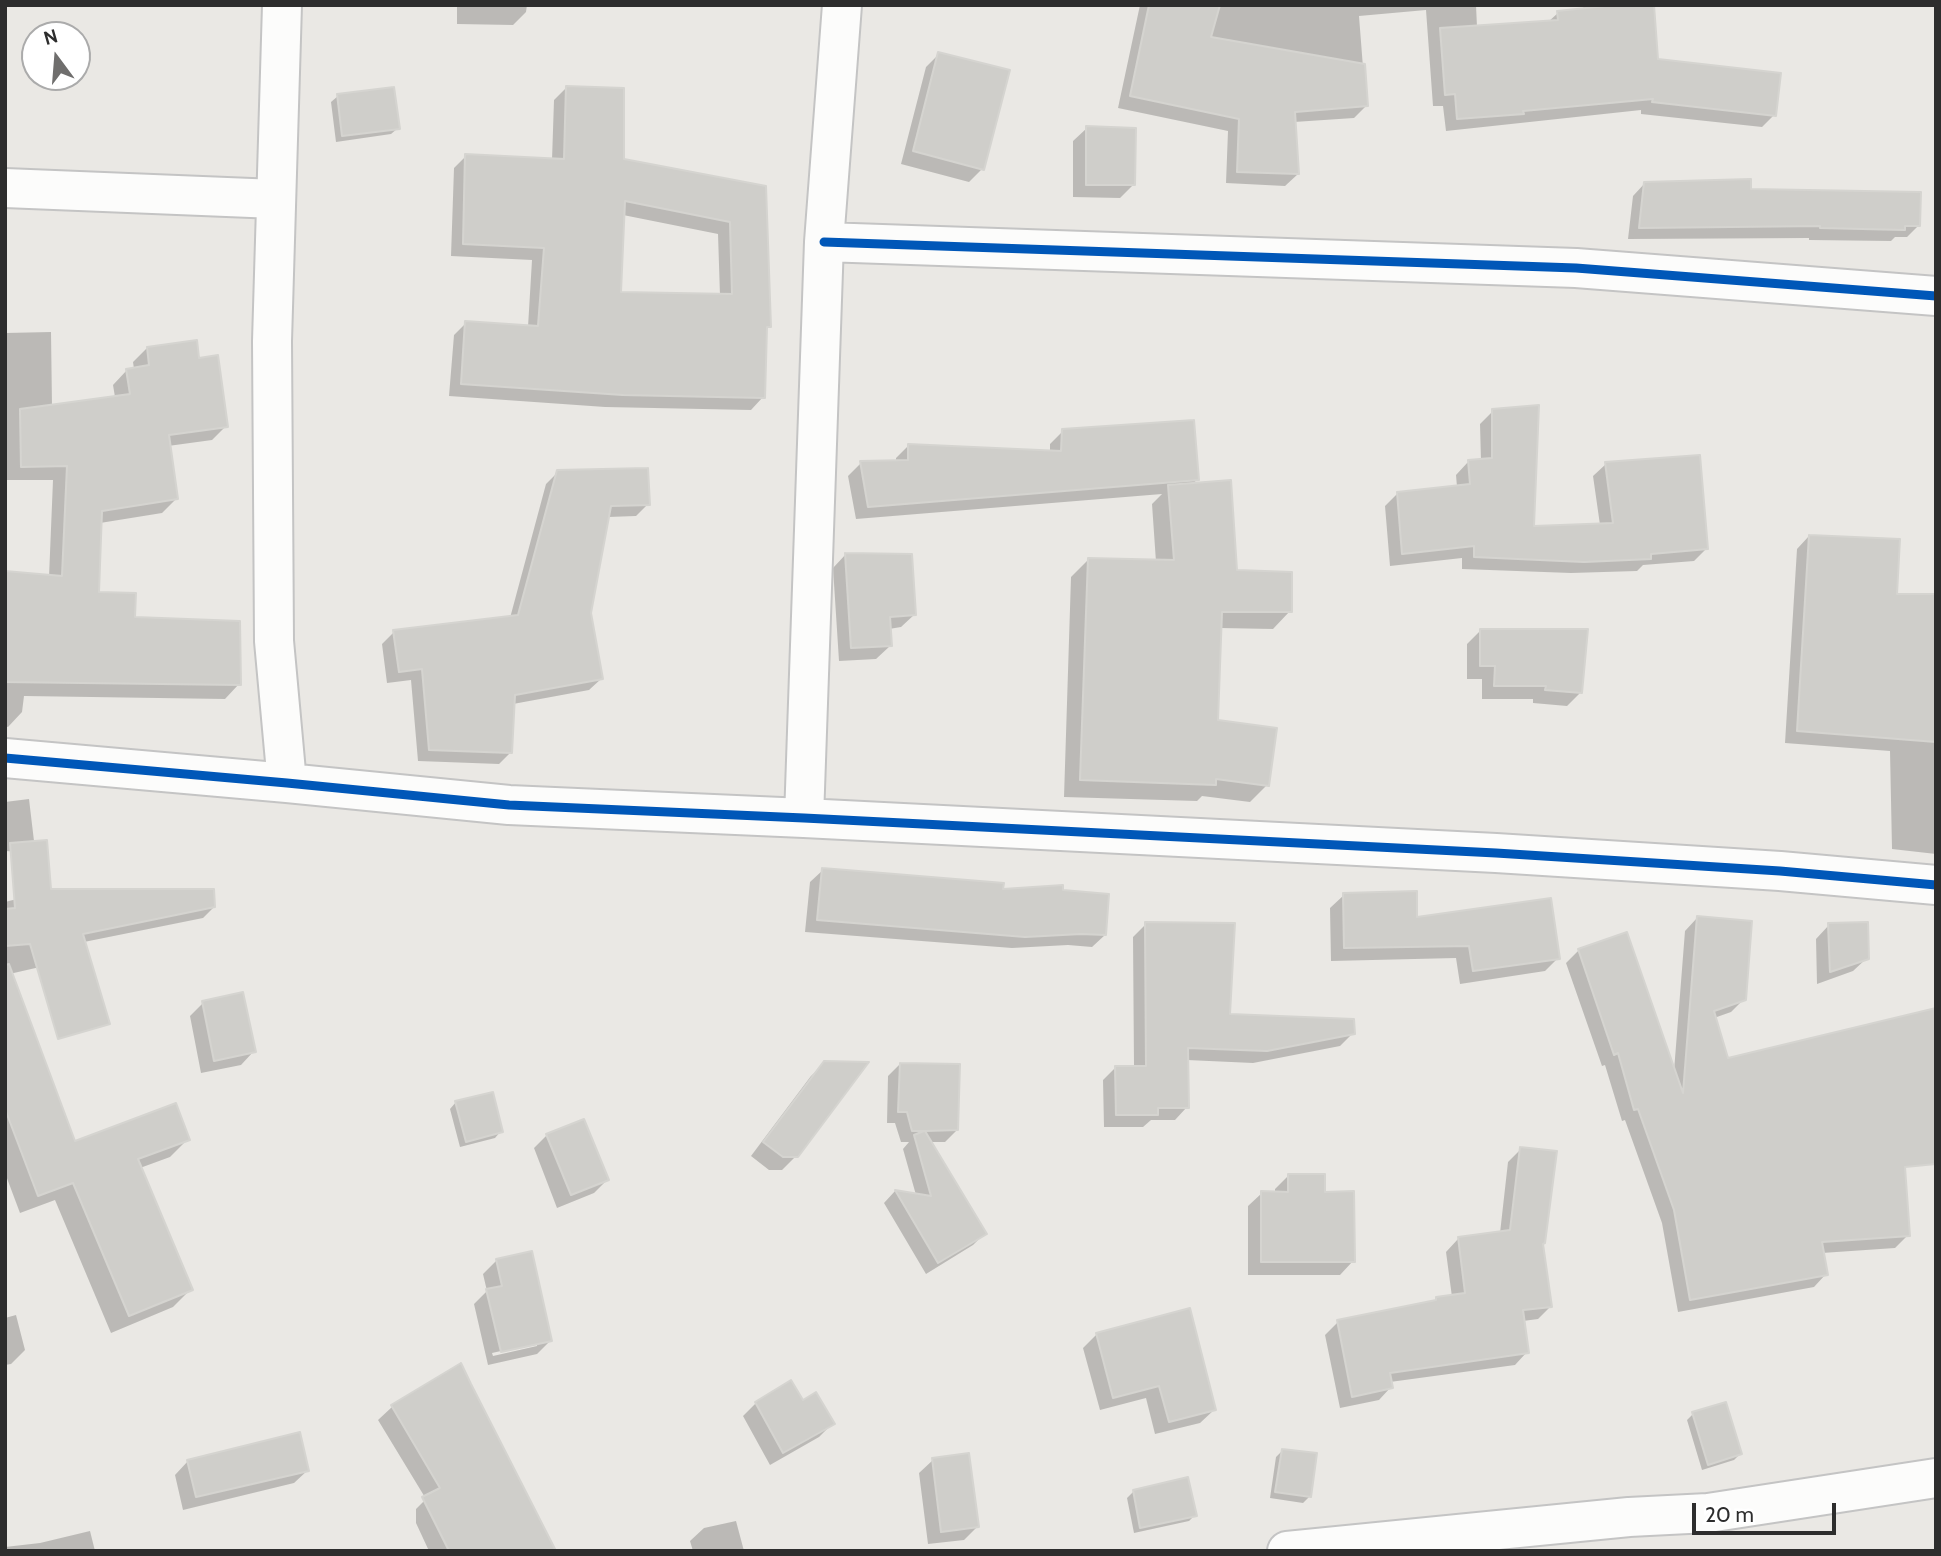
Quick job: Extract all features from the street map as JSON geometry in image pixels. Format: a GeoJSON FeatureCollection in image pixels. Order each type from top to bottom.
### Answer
{"type":"FeatureCollection","features":[{"type":"Feature","properties":{"kind":"street"},"geometry":{"type":"LineString","coordinates":[[282,5],[272,341],[274,641],[287,783]]}},
{"type":"Feature","properties":{"kind":"street"},"geometry":{"type":"LineString","coordinates":[[804,818],[824,242],[842,5]]}},
{"type":"Feature","properties":{"kind":"street"},"geometry":{"type":"LineString","coordinates":[[5,188],[276,199]]}},
{"type":"Feature","properties":{"kind":"street"},"geometry":{"type":"LineString","coordinates":[[824,242],[1576,268],[1936,296]]}},
{"type":"Feature","properties":{"kind":"street"},"geometry":{"type":"LineString","coordinates":[[5,758],[509,805],[1510,854],[1780,871],[1936,885]]}},
{"type":"Feature","properties":{"kind":"street"},"geometry":{"type":"LineString","coordinates":[[1287,1551],[1629,1517],[1709,1513],[1936,1478]]}},
{"type":"Feature","properties":{"kind":"building"},"geometry":{"type":"Polygon","coordinates":[[[1149,5],[1220,5],[1211,37],[1365,64],[1368,106],[1295,112],[1299,174],[1237,172],[1239,119],[1130,96],[1149,5]]]}},
{"type":"Feature","properties":{"kind":"building"},"geometry":{"type":"Polygon","coordinates":[[[1615,5],[1654,5],[1658,59],[1781,73],[1776,116],[1652,102],[1653,99],[1457,119],[1455,94],[1445,95],[1440,28],[1558,20],[1557,11],[1615,5]]]}},
{"type":"Feature","properties":{"kind":"building"},"geometry":{"type":"Polygon","coordinates":[[[938,52],[1010,70],[984,170],[913,151],[938,52]]]}},
{"type":"Feature","properties":{"kind":"building"},"geometry":{"type":"Polygon","coordinates":[[[566,86],[624,88],[624,159],[766,186],[771,327],[767,327],[765,398],[623,395],[461,384],[465,321],[538,326],[544,248],[463,244],[465,154],[564,159],[566,86]],[[625,201],[621,292],[732,294],[730,222],[625,201]]]}},
{"type":"Feature","properties":{"kind":"building"},"geometry":{"type":"Polygon","coordinates":[[[394,87],[400,129],[342,136],[337,94],[394,87]]]}},
{"type":"Feature","properties":{"kind":"building"},"geometry":{"type":"Polygon","coordinates":[[[1086,126],[1136,128],[1135,185],[1086,185],[1086,126]]]}},
{"type":"Feature","properties":{"kind":"building"},"geometry":{"type":"Polygon","coordinates":[[[1751,179],[1751,189],[1921,192],[1920,226],[1905,226],[1905,230],[1820,226],[1639,228],[1644,182],[1751,179]]]}},
{"type":"Feature","properties":{"kind":"building"},"geometry":{"type":"Polygon","coordinates":[[[197,340],[199,358],[218,355],[228,427],[169,435],[178,499],[102,511],[99,592],[136,593],[135,617],[240,621],[241,685],[5,682],[5,571],[62,576],[67,466],[21,467],[20,409],[130,394],[126,369],[149,365],[147,347],[197,340]]]}},
{"type":"Feature","properties":{"kind":"building"},"geometry":{"type":"Polygon","coordinates":[[[1539,405],[1534,526],[1613,523],[1605,462],[1700,455],[1708,549],[1651,554],[1651,559],[1584,562],[1474,557],[1474,546],[1402,554],[1397,492],[1470,484],[1468,460],[1492,458],[1492,409],[1539,405]]]}},
{"type":"Feature","properties":{"kind":"building"},"geometry":{"type":"Polygon","coordinates":[[[1194,420],[1199,480],[868,507],[860,461],[908,460],[908,444],[1061,451],[1062,429],[1194,420]]]}},
{"type":"Feature","properties":{"kind":"building"},"geometry":{"type":"Polygon","coordinates":[[[648,468],[650,505],[611,506],[591,613],[603,679],[515,695],[512,753],[429,750],[422,669],[399,672],[393,630],[518,615],[557,470],[648,468]]]}},
{"type":"Feature","properties":{"kind":"building"},"geometry":{"type":"Polygon","coordinates":[[[1231,480],[1237,570],[1292,572],[1292,612],[1222,612],[1218,720],[1277,728],[1269,786],[1216,779],[1216,785],[1080,780],[1088,558],[1174,560],[1168,485],[1231,480]]]}},
{"type":"Feature","properties":{"kind":"building"},"geometry":{"type":"Polygon","coordinates":[[[1809,535],[1900,539],[1897,594],[1936,594],[1936,742],[1797,731],[1809,535]]]}},
{"type":"Feature","properties":{"kind":"building"},"geometry":{"type":"Polygon","coordinates":[[[845,553],[912,554],[916,615],[890,617],[892,646],[851,648],[845,553]]]}},
{"type":"Feature","properties":{"kind":"building"},"geometry":{"type":"Polygon","coordinates":[[[1480,629],[1588,629],[1582,693],[1545,690],[1546,686],[1494,686],[1495,666],[1480,666],[1480,629]]]}},
{"type":"Feature","properties":{"kind":"building"},"geometry":{"type":"Polygon","coordinates":[[[47,840],[51,889],[214,889],[215,907],[83,934],[110,1024],[58,1039],[30,944],[5,946],[5,909],[15,908],[10,843],[47,840]]]}},
{"type":"Feature","properties":{"kind":"building"},"geometry":{"type":"Polygon","coordinates":[[[822,868],[1004,883],[1003,889],[1063,885],[1063,890],[1109,894],[1106,935],[1025,937],[817,920],[822,868]]]}},
{"type":"Feature","properties":{"kind":"building"},"geometry":{"type":"Polygon","coordinates":[[[1417,891],[1417,917],[1551,898],[1560,959],[1473,971],[1469,946],[1344,948],[1343,893],[1417,891]]]}},
{"type":"Feature","properties":{"kind":"building"},"geometry":{"type":"Polygon","coordinates":[[[1697,916],[1752,921],[1746,1000],[1714,1011],[1728,1058],[1936,1008],[1936,1164],[1905,1167],[1910,1236],[1822,1242],[1828,1275],[1690,1300],[1674,1210],[1638,1109],[1634,1110],[1618,1053],[1614,1055],[1578,949],[1627,932],[1683,1093],[1697,916]]]}},
{"type":"Feature","properties":{"kind":"building"},"geometry":{"type":"Polygon","coordinates":[[[1145,922],[1235,923],[1230,1014],[1354,1019],[1355,1034],[1267,1051],[1188,1048],[1189,1108],[1158,1108],[1158,1115],[1116,1115],[1115,1066],[1146,1066],[1145,922]]]}},
{"type":"Feature","properties":{"kind":"building"},"geometry":{"type":"Polygon","coordinates":[[[1868,922],[1869,959],[1830,972],[1828,923],[1868,922]]]}},
{"type":"Feature","properties":{"kind":"building"},"geometry":{"type":"Polygon","coordinates":[[[9,964],[75,1141],[176,1103],[190,1140],[138,1159],[193,1290],[129,1316],[73,1183],[38,1196],[5,1109],[5,965],[9,964]]]}},
{"type":"Feature","properties":{"kind":"building"},"geometry":{"type":"Polygon","coordinates":[[[243,992],[256,1052],[214,1061],[202,1001],[243,992]]]}},
{"type":"Feature","properties":{"kind":"building"},"geometry":{"type":"Polygon","coordinates":[[[824,1061],[869,1062],[798,1157],[783,1157],[763,1142],[824,1061]]]}},
{"type":"Feature","properties":{"kind":"building"},"geometry":{"type":"Polygon","coordinates":[[[900,1063],[960,1064],[958,1130],[925,1131],[987,1234],[938,1263],[895,1190],[931,1196],[914,1135],[924,1131],[912,1131],[907,1112],[898,1112],[900,1063]]]}},
{"type":"Feature","properties":{"kind":"building"},"geometry":{"type":"Polygon","coordinates":[[[493,1092],[503,1132],[466,1142],[455,1101],[493,1092]]]}},
{"type":"Feature","properties":{"kind":"building"},"geometry":{"type":"Polygon","coordinates":[[[584,1119],[609,1180],[571,1195],[546,1134],[584,1119]]]}},
{"type":"Feature","properties":{"kind":"building"},"geometry":{"type":"Polygon","coordinates":[[[1520,1147],[1557,1151],[1543,1244],[1552,1307],[1523,1310],[1529,1353],[1390,1373],[1393,1388],[1352,1397],[1337,1320],[1465,1293],[1458,1237],[1510,1230],[1520,1147]]]}},
{"type":"Feature","properties":{"kind":"building"},"geometry":{"type":"Polygon","coordinates":[[[1288,1174],[1325,1174],[1325,1192],[1354,1191],[1355,1262],[1261,1262],[1261,1191],[1288,1192],[1288,1174]]]}},
{"type":"Feature","properties":{"kind":"building"},"geometry":{"type":"Polygon","coordinates":[[[532,1251],[552,1341],[501,1352],[486,1289],[502,1286],[496,1259],[532,1251]]]}},
{"type":"Feature","properties":{"kind":"building"},"geometry":{"type":"Polygon","coordinates":[[[1190,1308],[1216,1410],[1169,1422],[1159,1386],[1113,1398],[1096,1333],[1190,1308]]]}},
{"type":"Feature","properties":{"kind":"building"},"geometry":{"type":"Polygon","coordinates":[[[461,1363],[556,1551],[449,1551],[422,1497],[440,1488],[391,1405],[461,1363]]]}},
{"type":"Feature","properties":{"kind":"building"},"geometry":{"type":"Polygon","coordinates":[[[791,1380],[803,1400],[816,1392],[835,1424],[783,1453],[755,1402],[791,1380]]]}},
{"type":"Feature","properties":{"kind":"building"},"geometry":{"type":"Polygon","coordinates":[[[1726,1402],[1742,1454],[1708,1465],[1692,1412],[1726,1402]]]}},
{"type":"Feature","properties":{"kind":"building"},"geometry":{"type":"Polygon","coordinates":[[[300,1432],[309,1471],[196,1497],[187,1460],[300,1432]]]}},
{"type":"Feature","properties":{"kind":"building"},"geometry":{"type":"Polygon","coordinates":[[[1282,1449],[1317,1453],[1311,1497],[1275,1492],[1282,1449]]]}},
{"type":"Feature","properties":{"kind":"building"},"geometry":{"type":"Polygon","coordinates":[[[969,1453],[979,1527],[941,1532],[932,1458],[969,1453]]]}},
{"type":"Feature","properties":{"kind":"building"},"geometry":{"type":"Polygon","coordinates":[[[1188,1477],[1197,1516],[1140,1528],[1133,1490],[1188,1477]]]}},
{"type":"Feature","properties":{"kind":"cycle path"},"geometry":{"type":"LineString","coordinates":[[824,242],[1576,268],[1936,296]]}},
{"type":"Feature","properties":{"kind":"cycle path"},"geometry":{"type":"LineString","coordinates":[[5,758],[509,805],[1496,853],[1780,871],[1936,885]]}}]}
